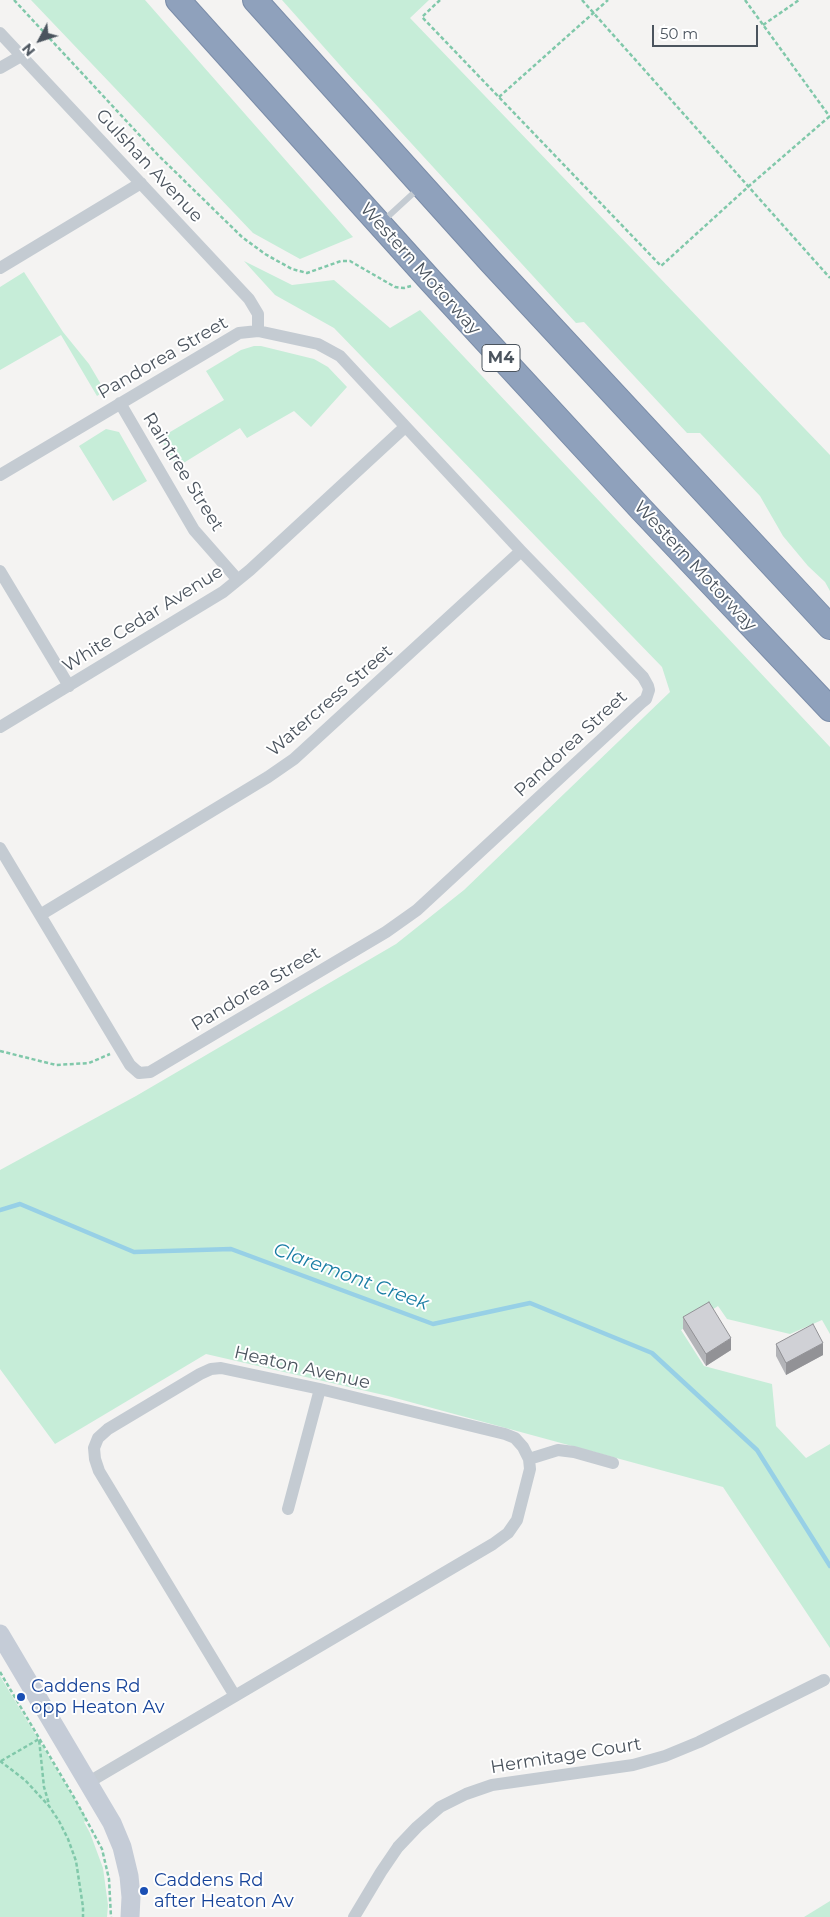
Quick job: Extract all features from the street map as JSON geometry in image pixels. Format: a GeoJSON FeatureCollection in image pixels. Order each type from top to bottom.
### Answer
{"type":"FeatureCollection","features":[{"type":"Feature","properties":{"kind":"highway","name":"Western Motorway"},"geometry":{"type":"LineString","coordinates":[[178,0],[430,280],[641,509],[830,709]]}},
{"type":"Feature","properties":{"kind":"highway"},"geometry":{"type":"LineString","coordinates":[[255,0],[421,185],[830,627]]}},
{"type":"Feature","properties":{"kind":"street","name":"Gulshan Avenue"},"geometry":{"type":"LineString","coordinates":[[0,33],[249,299],[258,314],[258,331]]}},
{"type":"Feature","properties":{"kind":"street"},"geometry":{"type":"LineString","coordinates":[[0,68],[21,56]]}},
{"type":"Feature","properties":{"kind":"street"},"geometry":{"type":"LineString","coordinates":[[0,268],[141,183]]}},
{"type":"Feature","properties":{"kind":"street","name":"Pandorea Street"},"geometry":{"type":"LineString","coordinates":[[0,475],[232,337],[247,331],[258,331],[318,344],[333,351],[521,552],[646,681],[649,690],[646,699],[427,902],[406,918],[150,1072],[140,1073],[135,1071],[0,848]]}},
{"type":"Feature","properties":{"kind":"street","name":"Raintree Street"},"geometry":{"type":"LineString","coordinates":[[120,403],[194,530],[238,580]]}},
{"type":"Feature","properties":{"kind":"street","name":"White Cedar Avenue"},"geometry":{"type":"LineString","coordinates":[[0,727],[210,601],[238,580],[405,427]]}},
{"type":"Feature","properties":{"kind":"street","name":"Watercress Street"},"geometry":{"type":"LineString","coordinates":[[40,914],[294,759],[521,552]]}},
{"type":"Feature","properties":{"kind":"street"},"geometry":{"type":"LineString","coordinates":[[0,571],[69,686]]}},
{"type":"Feature","properties":{"kind":"street","name":"Heaton Avenue"},"geometry":{"type":"LineString","coordinates":[[235,1696],[99,1471],[94,1448],[98,1438],[108,1429],[211,1369],[221,1368],[320,1389],[505,1434],[515,1438],[523,1447],[529,1459]]}},
{"type":"Feature","properties":{"kind":"street"},"geometry":{"type":"LineString","coordinates":[[288,1510],[320,1389]]}},
{"type":"Feature","properties":{"kind":"street"},"geometry":{"type":"LineString","coordinates":[[89,1782],[508,1533],[518,1520],[530,1469],[529,1459],[558,1450],[574,1452],[613,1463]]}},
{"type":"Feature","properties":{"kind":"street"},"geometry":{"type":"LineString","coordinates":[[0,1634],[112,1823],[122,1847],[129,1876],[131,1914]]}},
{"type":"Feature","properties":{"kind":"street","name":"Hermitage Court"},"geometry":{"type":"LineString","coordinates":[[354,1917],[398,1847],[417,1826],[440,1807],[466,1794],[492,1785],[633,1765],[665,1756],[699,1742],[824,1680]]}},
{"type":"Feature","properties":{"kind":"lane"},"geometry":{"type":"LineString","coordinates":[[379,224],[421,185]]}},
{"type":"Feature","properties":{"kind":"path"},"geometry":{"type":"LineString","coordinates":[[14,0],[158,155],[242,237],[265,254],[292,269],[307,272],[341,261],[350,261],[394,287],[404,288],[430,280]]}},
{"type":"Feature","properties":{"kind":"path"},"geometry":{"type":"LineString","coordinates":[[440,0],[422,17],[662,266],[749,186],[830,116],[745,0]]}},
{"type":"Feature","properties":{"kind":"path"},"geometry":{"type":"LineString","coordinates":[[582,0],[830,278]]}},
{"type":"Feature","properties":{"kind":"path"},"geometry":{"type":"LineString","coordinates":[[499,97],[608,0]]}},
{"type":"Feature","properties":{"kind":"path"},"geometry":{"type":"LineString","coordinates":[[763,25],[799,0]]}},
{"type":"Feature","properties":{"kind":"path"},"geometry":{"type":"LineString","coordinates":[[0,1051],[56,1065],[89,1063],[120,1048]]}},
{"type":"Feature","properties":{"kind":"path"},"geometry":{"type":"LineString","coordinates":[[0,1679],[1,1673]]}},
{"type":"Feature","properties":{"kind":"path"},"geometry":{"type":"LineString","coordinates":[[1,1673],[76,1799],[102,1849],[110,1879],[112,1917]]}},
{"type":"Feature","properties":{"kind":"path"},"geometry":{"type":"LineString","coordinates":[[39,1739],[0,1761],[25,1780],[49,1806],[68,1839],[76,1861],[83,1917]]}},
{"type":"Feature","properties":{"kind":"path"},"geometry":{"type":"LineString","coordinates":[[39,1739],[44,1787],[49,1806]]}},
{"type":"Feature","properties":{"kind":"green space"},"geometry":{"type":"Polygon","coordinates":[[[31,0],[145,0],[353,237],[300,259],[253,233],[31,0]]]}},
{"type":"Feature","properties":{"kind":"green space"},"geometry":{"type":"Polygon","coordinates":[[[282,0],[429,0],[410,18],[830,455],[830,591],[825,582],[808,566],[783,536],[760,496],[700,433],[687,433],[584,322],[576,323],[282,0]]]}},
{"type":"Feature","properties":{"kind":"green space"},"geometry":{"type":"Polygon","coordinates":[[[244,261],[292,285],[334,280],[390,328],[420,310],[830,747],[830,1334],[822,1320],[790,1334],[727,1319],[718,1306],[681,1330],[704,1366],[772,1384],[776,1426],[806,1458],[830,1444],[830,1648],[723,1487],[388,1396],[206,1354],[55,1444],[0,1369],[0,1170],[136,1096],[396,944],[464,890],[670,692],[662,667],[334,328],[275,295],[244,261]]]}},
{"type":"Feature","properties":{"kind":"green space"},"geometry":{"type":"Polygon","coordinates":[[[24,272],[63,332],[89,364],[105,391],[97,396],[61,335],[0,370],[0,287],[24,272]]]}},
{"type":"Feature","properties":{"kind":"green space"},"geometry":{"type":"Polygon","coordinates":[[[254,346],[314,359],[328,367],[347,387],[311,427],[294,411],[247,438],[240,428],[177,467],[160,438],[224,400],[206,371],[241,350],[254,346]]]}},
{"type":"Feature","properties":{"kind":"green space"},"geometry":{"type":"Polygon","coordinates":[[[106,429],[119,432],[147,481],[113,501],[79,446],[106,429]]]}},
{"type":"Feature","properties":{"kind":"green space"},"geometry":{"type":"Polygon","coordinates":[[[0,1676],[87,1820],[84,1822],[103,1868],[108,1905],[107,1917],[0,1917],[0,1676]]]}},
{"type":"Feature","properties":{"kind":"green space"},"geometry":{"type":"Polygon","coordinates":[[[830,1901],[830,1917],[804,1917],[830,1901]]]}},
{"type":"Feature","properties":{"kind":"building"},"geometry":{"type":"Polygon","coordinates":[[[709,1302],[731,1338],[706,1354],[683,1317],[709,1302]]]}},
{"type":"Feature","properties":{"kind":"building"},"geometry":{"type":"Polygon","coordinates":[[[813,1324],[823,1343],[786,1363],[776,1344],[813,1324]]]}},
{"type":"Feature","properties":{"kind":"waterway","name":"Claremont Creek"},"geometry":{"type":"LineString","coordinates":[[0,1210],[20,1204],[134,1252],[231,1249],[433,1324],[530,1303],[652,1353],[757,1450],[830,1566]]}},
{"type":"Feature","properties":{"kind":"place","name":"Caddens Rd opp Heaton Av"},"geometry":{"type":"Point","coordinates":[21,1697]}},
{"type":"Feature","properties":{"kind":"place","name":"Caddens Rd after Heaton Av"},"geometry":{"type":"Point","coordinates":[144,1891]}}]}
